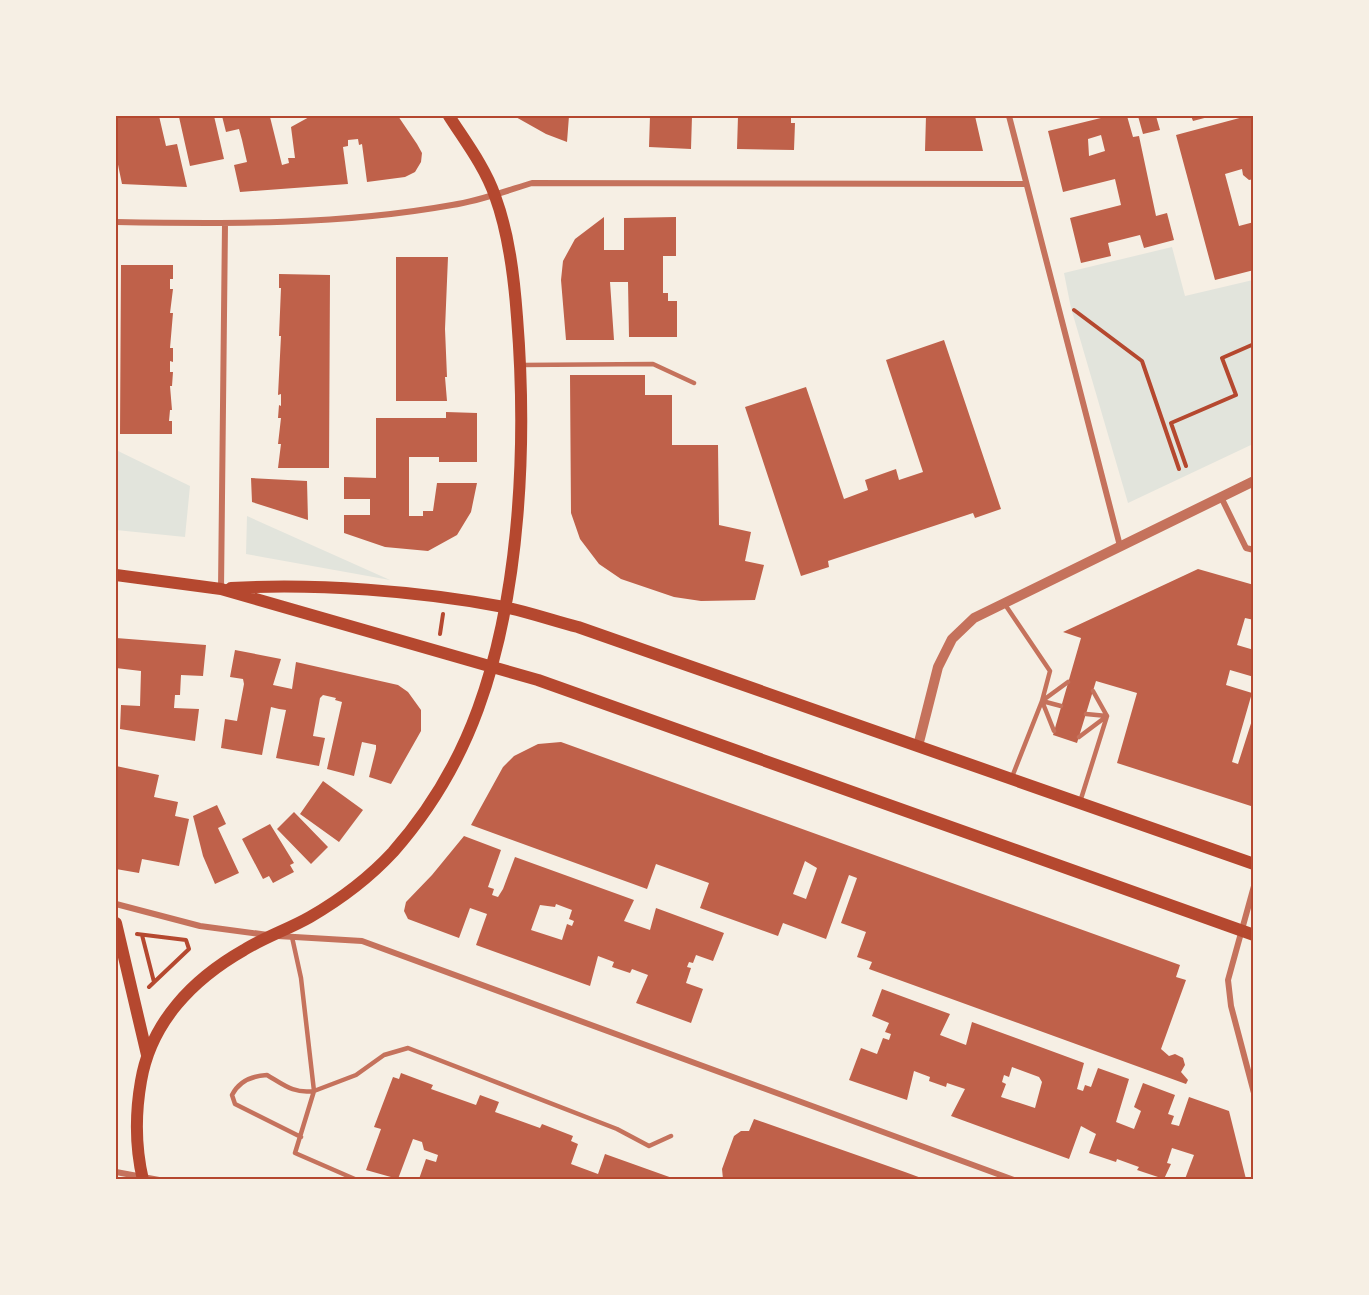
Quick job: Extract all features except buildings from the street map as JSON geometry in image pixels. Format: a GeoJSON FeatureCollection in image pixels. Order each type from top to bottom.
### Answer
{"type":"FeatureCollection","features":[{"type":"Feature","properties":{"kind":"main road"},"geometry":{"type":"LineString","coordinates":[[142,1178],[136,1121],[147,1054],[156,1033],[170,1013],[202,978],[239,953],[308,919],[344,896],[392,852],[433,798],[450,770],[478,709],[491,667],[511,571],[517,500],[520,365],[510,257],[495,194],[483,170],[449,116]]}},
{"type":"Feature","properties":{"kind":"main road"},"geometry":{"type":"LineString","coordinates":[[116,575],[221,589],[538,680],[1254,935]]}},
{"type":"Feature","properties":{"kind":"main road"},"geometry":{"type":"LineString","coordinates":[[221,589],[288,585],[445,599],[504,607],[578,627],[1254,864]]}},
{"type":"Feature","properties":{"kind":"main road"},"geometry":{"type":"LineString","coordinates":[[116,923],[147,1054]]}},
{"type":"Feature","properties":{"kind":"street"},"geometry":{"type":"LineString","coordinates":[[1009,116],[1120,546]]}},
{"type":"Feature","properties":{"kind":"street"},"geometry":{"type":"LineString","coordinates":[[116,222],[225,224],[323,220],[454,205],[532,183],[1026,184]]}},
{"type":"Feature","properties":{"kind":"street"},"geometry":{"type":"LineString","coordinates":[[221,589],[225,224]]}},
{"type":"Feature","properties":{"kind":"street"},"geometry":{"type":"LineString","coordinates":[[918,746],[938,667],[952,639],[974,618],[1254,481]]}},
{"type":"Feature","properties":{"kind":"street"},"geometry":{"type":"LineString","coordinates":[[1221,496],[1246,548],[1254,550]]}},
{"type":"Feature","properties":{"kind":"street"},"geometry":{"type":"LineString","coordinates":[[1254,886],[1230,966],[1229,986],[1254,1093]]}},
{"type":"Feature","properties":{"kind":"street"},"geometry":{"type":"LineString","coordinates":[[116,904],[200,926],[272,936],[362,941],[1014,1179]]}},
{"type":"Feature","properties":{"kind":"street"},"geometry":{"type":"LineString","coordinates":[[116,1172],[159,1179]]}},
{"type":"Feature","properties":{"kind":"lane"},"geometry":{"type":"LineString","coordinates":[[520,365],[653,364],[694,383]]}},
{"type":"Feature","properties":{"kind":"lane"},"geometry":{"type":"LineString","coordinates":[[1004,603],[1050,671],[1042,701],[1010,780]]}},
{"type":"Feature","properties":{"kind":"lane"},"geometry":{"type":"LineString","coordinates":[[1042,701],[1068,682]]}},
{"type":"Feature","properties":{"kind":"lane"},"geometry":{"type":"LineString","coordinates":[[1079,804],[1107,716],[1093,691]]}},
{"type":"Feature","properties":{"kind":"lane"},"geometry":{"type":"LineString","coordinates":[[1042,701],[1061,706]]}},
{"type":"Feature","properties":{"kind":"lane"},"geometry":{"type":"LineString","coordinates":[[1042,701],[1054,731]]}},
{"type":"Feature","properties":{"kind":"lane"},"geometry":{"type":"LineString","coordinates":[[1086,714],[1107,716]]}},
{"type":"Feature","properties":{"kind":"lane"},"geometry":{"type":"LineString","coordinates":[[1079,737],[1107,716]]}},
{"type":"Feature","properties":{"kind":"lane"},"geometry":{"type":"LineString","coordinates":[[292,937],[301,978],[314,1091],[295,1153],[357,1179]]}},
{"type":"Feature","properties":{"kind":"lane"},"geometry":{"type":"LineString","coordinates":[[301,1137],[245,1111],[236,1104],[232,1095],[242,1082],[256,1076],[267,1075],[291,1090],[302,1093],[314,1091],[356,1075],[384,1055],[408,1048],[617,1129],[649,1146],[671,1136]]}},
{"type":"Feature","properties":{"kind":"path"},"geometry":{"type":"LineString","coordinates":[[1071,308],[1142,361],[1179,469]]}},
{"type":"Feature","properties":{"kind":"path"},"geometry":{"type":"LineString","coordinates":[[1186,466],[1171,423],[1236,395],[1222,358],[1254,344]]}},
{"type":"Feature","properties":{"kind":"path"},"geometry":{"type":"LineString","coordinates":[[437,651],[445,599]]}},
{"type":"Feature","properties":{"kind":"path"},"geometry":{"type":"LineString","coordinates":[[142,935],[186,940],[189,949],[154,982],[142,935]]}},
{"type":"Feature","properties":{"kind":"shaded area"},"geometry":{"type":"Polygon","coordinates":[[[1172,247],[1185,296],[1253,280],[1253,444],[1128,503],[1071,308],[1064,273],[1172,247]]]}},
{"type":"Feature","properties":{"kind":"shaded area"},"geometry":{"type":"Polygon","coordinates":[[[116,450],[190,486],[185,537],[116,530],[116,450]]]}},
{"type":"Feature","properties":{"kind":"shaded area"},"geometry":{"type":"Polygon","coordinates":[[[247,516],[390,580],[246,554],[247,516]]]}}]}
